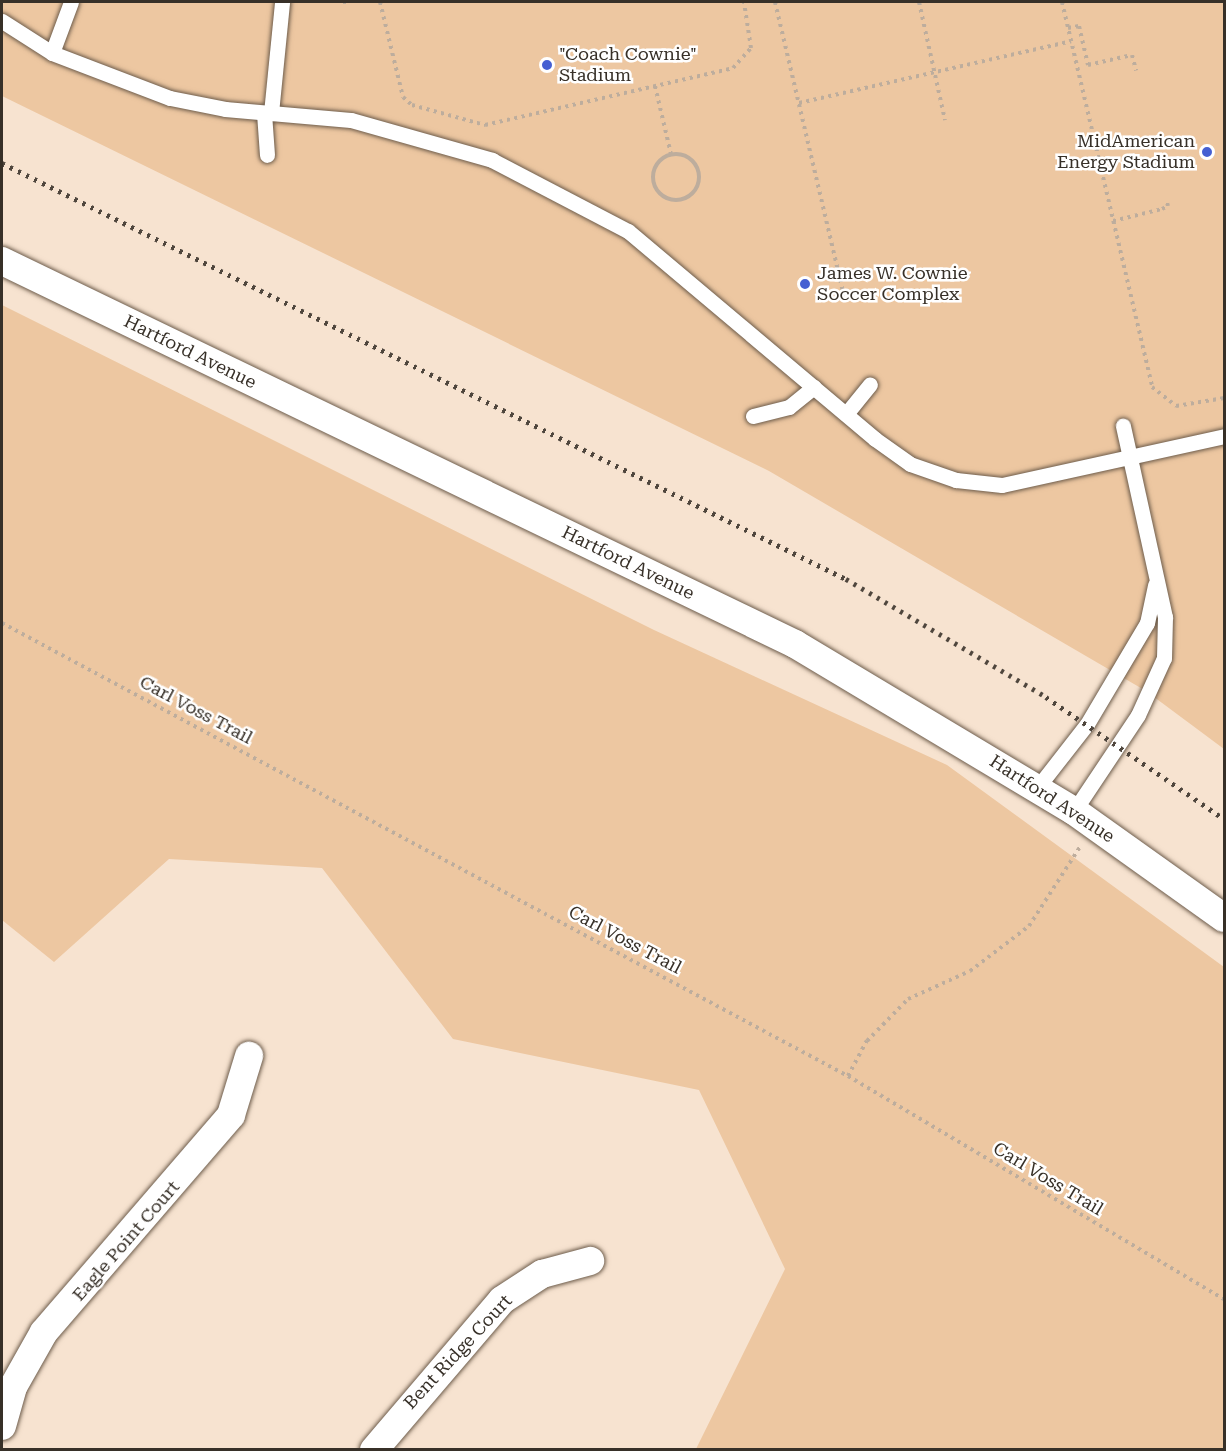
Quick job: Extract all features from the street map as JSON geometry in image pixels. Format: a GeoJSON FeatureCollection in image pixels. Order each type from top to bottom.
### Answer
{"type":"FeatureCollection","features":[{"type":"Feature","properties":{"kind":"street","name":"Hartford Avenue"},"geometry":{"type":"LineString","coordinates":[[2,261],[795,644],[1074,811],[1224,918]]}},
{"type":"Feature","properties":{"kind":"street","name":"Eagle Point Court"},"geometry":{"type":"LineString","coordinates":[[2,1426],[13,1387],[44,1332],[231,1115],[249,1056]]}},
{"type":"Feature","properties":{"kind":"street","name":"Bent Ridge Court"},"geometry":{"type":"LineString","coordinates":[[374,1449],[502,1300],[542,1274],[590,1261]]}},
{"type":"Feature","properties":{"kind":"lane"},"geometry":{"type":"LineString","coordinates":[[52,53],[71,2]]}},
{"type":"Feature","properties":{"kind":"lane"},"geometry":{"type":"LineString","coordinates":[[267,155],[267,113],[282,2]]}},
{"type":"Feature","properties":{"kind":"lane"},"geometry":{"type":"LineString","coordinates":[[2,21],[52,53],[170,98],[267,113],[351,120],[422,136],[492,160],[564,194],[628,231],[846,414],[910,464],[956,480],[1002,485],[1224,436]]}},
{"type":"Feature","properties":{"kind":"lane"},"geometry":{"type":"LineString","coordinates":[[846,414],[870,384]]}},
{"type":"Feature","properties":{"kind":"lane"},"geometry":{"type":"LineString","coordinates":[[753,416],[789,407],[814,387]]}},
{"type":"Feature","properties":{"kind":"lane"},"geometry":{"type":"LineString","coordinates":[[1074,811],[1137,716],[1164,658],[1165,617],[1123,426]]}},
{"type":"Feature","properties":{"kind":"lane"},"geometry":{"type":"LineString","coordinates":[[1037,788],[1087,724],[1147,623],[1156,573]]}},
{"type":"Feature","properties":{"kind":"path"},"geometry":{"type":"LineString","coordinates":[[343,2],[348,2]]}},
{"type":"Feature","properties":{"kind":"path"},"geometry":{"type":"LineString","coordinates":[[380,2],[403,97],[412,105],[485,125],[733,68],[747,58],[752,37],[744,2]]}},
{"type":"Feature","properties":{"kind":"path"},"geometry":{"type":"LineString","coordinates":[[775,2],[844,297],[849,296]]}},
{"type":"Feature","properties":{"kind":"path"},"geometry":{"type":"LineString","coordinates":[[919,2],[945,120]]}},
{"type":"Feature","properties":{"kind":"path"},"geometry":{"type":"LineString","coordinates":[[1062,2],[1152,387],[1176,406],[1224,398]]}},
{"type":"Feature","properties":{"kind":"path"},"geometry":{"type":"LineString","coordinates":[[1068,28],[1079,26],[1088,64],[1132,55],[1136,70]]}},
{"type":"Feature","properties":{"kind":"path"},"geometry":{"type":"LineString","coordinates":[[799,103],[1071,41]]}},
{"type":"Feature","properties":{"kind":"path"},"geometry":{"type":"LineString","coordinates":[[655,86],[671,154]]}},
{"type":"Feature","properties":{"kind":"path"},"geometry":{"type":"LineString","coordinates":[[671,154],[681,154],[697,165],[698,184],[686,198],[666,198],[653,179],[654,167],[671,154]]}},
{"type":"Feature","properties":{"kind":"path"},"geometry":{"type":"LineString","coordinates":[[1113,221],[1168,207],[1166,198]]}},
{"type":"Feature","properties":{"kind":"path","name":"Carl Voss Trail"},"geometry":{"type":"LineString","coordinates":[[2,623],[848,1076],[1224,1299]]}},
{"type":"Feature","properties":{"kind":"path"},"geometry":{"type":"LineString","coordinates":[[848,1076],[867,1041],[908,999],[970,971],[1029,926],[1084,840]]}},
{"type":"Feature","properties":{"kind":"shaded area","name":"James W. Cownie Soccer Complex"},"geometry":{"type":"Polygon","coordinates":[[[2,2],[1224,2],[1224,749],[1146,691],[769,471],[2,96],[2,2]]]}},
{"type":"Feature","properties":{"kind":"shaded area"},"geometry":{"type":"Polygon","coordinates":[[[2,305],[654,630],[947,765],[1224,967],[1224,1449],[696,1449],[785,1269],[699,1090],[453,1039],[322,868],[169,859],[54,962],[2,920],[2,305]]]}},
{"type":"Feature","properties":{"kind":"railway"},"geometry":{"type":"LineString","coordinates":[[2,163],[846,579],[1046,697],[1224,819]]}},
{"type":"Feature","properties":{"kind":"place","name":"\"Coach Cownie\" Stadium"},"geometry":{"type":"Point","coordinates":[547,65]}},
{"type":"Feature","properties":{"kind":"place","name":"MidAmerican Energy Stadium"},"geometry":{"type":"Point","coordinates":[1207,152]}},
{"type":"Feature","properties":{"kind":"place","name":"James W. Cownie Soccer Complex"},"geometry":{"type":"Point","coordinates":[805,284]}}]}
